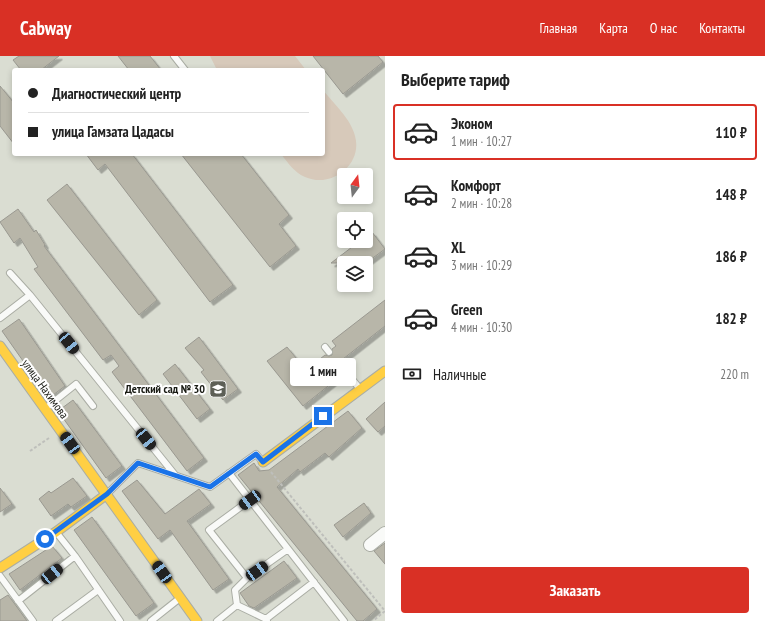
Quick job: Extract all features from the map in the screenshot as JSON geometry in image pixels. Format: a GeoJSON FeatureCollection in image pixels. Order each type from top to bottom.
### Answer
{"type":"FeatureCollection","features":[{"type":"Feature","properties":{"kind":"street","name":"улица Нахимова"},"geometry":{"type":"LineString","coordinates":[[0,346],[198,621]]}},
{"type":"Feature","properties":{"kind":"street"},"geometry":{"type":"LineString","coordinates":[[263,462],[385,371]]}},
{"type":"Feature","properties":{"kind":"street"},"geometry":{"type":"LineString","coordinates":[[0,568],[56,532],[107,494]]}},
{"type":"Feature","properties":{"kind":"street"},"geometry":{"type":"LineString","coordinates":[[370,545],[385,533]]}},
{"type":"Feature","properties":{"kind":"lane"},"geometry":{"type":"LineString","coordinates":[[174,56],[183,68]]}},
{"type":"Feature","properties":{"kind":"lane"},"geometry":{"type":"LineString","coordinates":[[10,273],[30,295],[175,475]]}},
{"type":"Feature","properties":{"kind":"lane"},"geometry":{"type":"LineString","coordinates":[[0,318],[30,295]]}},
{"type":"Feature","properties":{"kind":"lane"},"geometry":{"type":"LineString","coordinates":[[346,372],[360,389]]}},
{"type":"Feature","properties":{"kind":"lane"},"geometry":{"type":"LineString","coordinates":[[45,409],[76,384],[92,406]]}},
{"type":"Feature","properties":{"kind":"lane"},"geometry":{"type":"LineString","coordinates":[[107,494],[138,463],[210,487],[256,454],[263,462]]}},
{"type":"Feature","properties":{"kind":"lane"},"geometry":{"type":"LineString","coordinates":[[229,473],[344,621]]}},
{"type":"Feature","properties":{"kind":"lane"},"geometry":{"type":"LineString","coordinates":[[247,578],[209,530],[250,500]]}},
{"type":"Feature","properties":{"kind":"lane"},"geometry":{"type":"LineString","coordinates":[[56,532],[75,556],[120,621]]}},
{"type":"Feature","properties":{"kind":"lane"},"geometry":{"type":"LineString","coordinates":[[237,605],[235,590],[247,578],[288,549]]}},
{"type":"Feature","properties":{"kind":"lane"},"geometry":{"type":"LineString","coordinates":[[18,601],[75,556]]}},
{"type":"Feature","properties":{"kind":"lane"},"geometry":{"type":"LineString","coordinates":[[0,576],[33,621]]}},
{"type":"Feature","properties":{"kind":"lane"},"geometry":{"type":"LineString","coordinates":[[237,605],[266,620],[314,582]]}},
{"type":"Feature","properties":{"kind":"lane"},"geometry":{"type":"LineString","coordinates":[[56,621],[98,590]]}},
{"type":"Feature","properties":{"kind":"lane"},"geometry":{"type":"LineString","coordinates":[[151,621],[181,598]]}},
{"type":"Feature","properties":{"kind":"lane"},"geometry":{"type":"LineString","coordinates":[[217,621],[237,605]]}},
{"type":"Feature","properties":{"kind":"path"},"geometry":{"type":"LineString","coordinates":[[30,451],[60,430]]}},
{"type":"Feature","properties":{"kind":"path"},"geometry":{"type":"LineString","coordinates":[[263,462],[385,611],[377,620],[373,621]]}},
{"type":"Feature","properties":{"kind":"shaded area"},"geometry":{"type":"Polygon","coordinates":[[[210,56],[295,56],[304,68],[216,68],[210,56]]]}},
{"type":"Feature","properties":{"kind":"shaded area"},"geometry":{"type":"Polygon","coordinates":[[[325,92],[342,112],[353,130],[356,146],[354,156],[346,168],[337,168],[337,176],[335,177],[325,180],[315,180],[298,173],[283,156],[325,156],[325,92]]]}},
{"type":"Feature","properties":{"kind":"building"},"geometry":{"type":"Polygon","coordinates":[[[19,56],[59,56],[44,68],[19,68],[13,60],[19,56]]]}},
{"type":"Feature","properties":{"kind":"building"},"geometry":{"type":"Polygon","coordinates":[[[118,56],[150,56],[159,68],[127,68],[118,56]]]}},
{"type":"Feature","properties":{"kind":"building"},"geometry":{"type":"Polygon","coordinates":[[[313,56],[378,56],[383,62],[343,94],[325,71],[325,68],[322,68],[313,56]]]}},
{"type":"Feature","properties":{"kind":"building"},"geometry":{"type":"Polygon","coordinates":[[[0,86],[12,101],[12,141],[0,126],[0,86]]]}},
{"type":"Feature","properties":{"kind":"building"},"geometry":{"type":"Polygon","coordinates":[[[88,156],[134,156],[233,285],[210,302],[105,164],[98,170],[88,156]]]}},
{"type":"Feature","properties":{"kind":"building"},"geometry":{"type":"Polygon","coordinates":[[[183,156],[243,156],[289,215],[279,224],[296,246],[270,267],[183,156]]]}},
{"type":"Feature","properties":{"kind":"building"},"geometry":{"type":"Polygon","coordinates":[[[67,184],[157,300],[139,315],[47,200],[67,184]]]}},
{"type":"Feature","properties":{"kind":"building"},"geometry":{"type":"Polygon","coordinates":[[[18,209],[34,232],[36,230],[45,245],[44,246],[204,458],[187,471],[112,372],[119,366],[111,355],[103,360],[34,269],[38,267],[20,238],[14,243],[0,222],[18,209]]]}},
{"type":"Feature","properties":{"kind":"building"},"geometry":{"type":"Polygon","coordinates":[[[373,233],[385,249],[373,258],[373,256],[340,256],[351,248],[373,248],[373,233]]]}},
{"type":"Feature","properties":{"kind":"building"},"geometry":{"type":"Polygon","coordinates":[[[337,258],[337,263],[331,263],[337,258]]]}},
{"type":"Feature","properties":{"kind":"building"},"geometry":{"type":"Polygon","coordinates":[[[385,300],[385,326],[343,359],[351,368],[343,368],[342,375],[303,406],[267,361],[287,347],[306,370],[325,355],[332,355],[332,349],[336,346],[332,341],[385,300]]]}},
{"type":"Feature","properties":{"kind":"building"},"geometry":{"type":"Polygon","coordinates":[[[19,319],[65,386],[49,398],[2,331],[19,319]]]}},
{"type":"Feature","properties":{"kind":"building"},"geometry":{"type":"Polygon","coordinates":[[[199,337],[238,389],[223,400],[201,372],[204,370],[185,348],[199,337]]]}},
{"type":"Feature","properties":{"kind":"building"},"geometry":{"type":"Polygon","coordinates":[[[175,364],[210,409],[197,419],[163,374],[175,364]]]}},
{"type":"Feature","properties":{"kind":"building"},"geometry":{"type":"Polygon","coordinates":[[[73,400],[122,466],[106,478],[58,411],[73,400]]]}},
{"type":"Feature","properties":{"kind":"building"},"geometry":{"type":"Polygon","coordinates":[[[385,402],[385,426],[378,432],[366,419],[385,402]]]}},
{"type":"Feature","properties":{"kind":"building"},"geometry":{"type":"Polygon","coordinates":[[[348,411],[362,428],[329,457],[325,453],[300,472],[298,469],[277,487],[377,609],[363,621],[357,621],[238,475],[254,463],[259,471],[269,470],[348,411]]]}},
{"type":"Feature","properties":{"kind":"building"},"geometry":{"type":"Polygon","coordinates":[[[73,478],[87,496],[71,507],[68,504],[51,516],[39,499],[49,491],[51,493],[73,478]]]}},
{"type":"Feature","properties":{"kind":"building"},"geometry":{"type":"Polygon","coordinates":[[[137,480],[165,514],[199,489],[211,504],[187,521],[229,579],[213,590],[170,530],[158,539],[122,491],[137,480]]]}},
{"type":"Feature","properties":{"kind":"building"},"geometry":{"type":"Polygon","coordinates":[[[0,488],[12,504],[0,512],[0,488]]]}},
{"type":"Feature","properties":{"kind":"building"},"geometry":{"type":"Polygon","coordinates":[[[364,503],[371,513],[343,537],[334,525],[364,503]]]}},
{"type":"Feature","properties":{"kind":"building"},"geometry":{"type":"Polygon","coordinates":[[[92,517],[154,603],[136,616],[74,530],[92,517]]]}},
{"type":"Feature","properties":{"kind":"building"},"geometry":{"type":"Polygon","coordinates":[[[385,543],[385,564],[374,551],[385,543]]]}},
{"type":"Feature","properties":{"kind":"building"},"geometry":{"type":"Polygon","coordinates":[[[52,546],[62,558],[20,590],[9,574],[52,546]]]}},
{"type":"Feature","properties":{"kind":"building"},"geometry":{"type":"Polygon","coordinates":[[[284,561],[297,578],[254,608],[249,606],[240,593],[284,561]]]}},
{"type":"Feature","properties":{"kind":"building"},"geometry":{"type":"Polygon","coordinates":[[[8,595],[27,621],[0,621],[0,600],[8,595]]]}},
{"type":"Feature","properties":{"kind":"traffic: slow"},"geometry":{"type":"LineString","coordinates":[[0,346],[197,621]]}},
{"type":"Feature","properties":{"kind":"traffic: slow"},"geometry":{"type":"LineString","coordinates":[[263,462],[385,371]]}},
{"type":"Feature","properties":{"kind":"traffic: slow"},"geometry":{"type":"LineString","coordinates":[[0,568],[56,532],[107,494]]}},
{"type":"Feature","properties":{"kind":"place","name":"Детский сад № 30"},"geometry":{"type":"Point","coordinates":[218,389]}},
{"type":"Feature","properties":{"kind":"route"},"geometry":{"type":"LineString","coordinates":[[45,539],[107,494],[138,463],[210,487],[256,454],[263,462],[323,416]]}}]}
